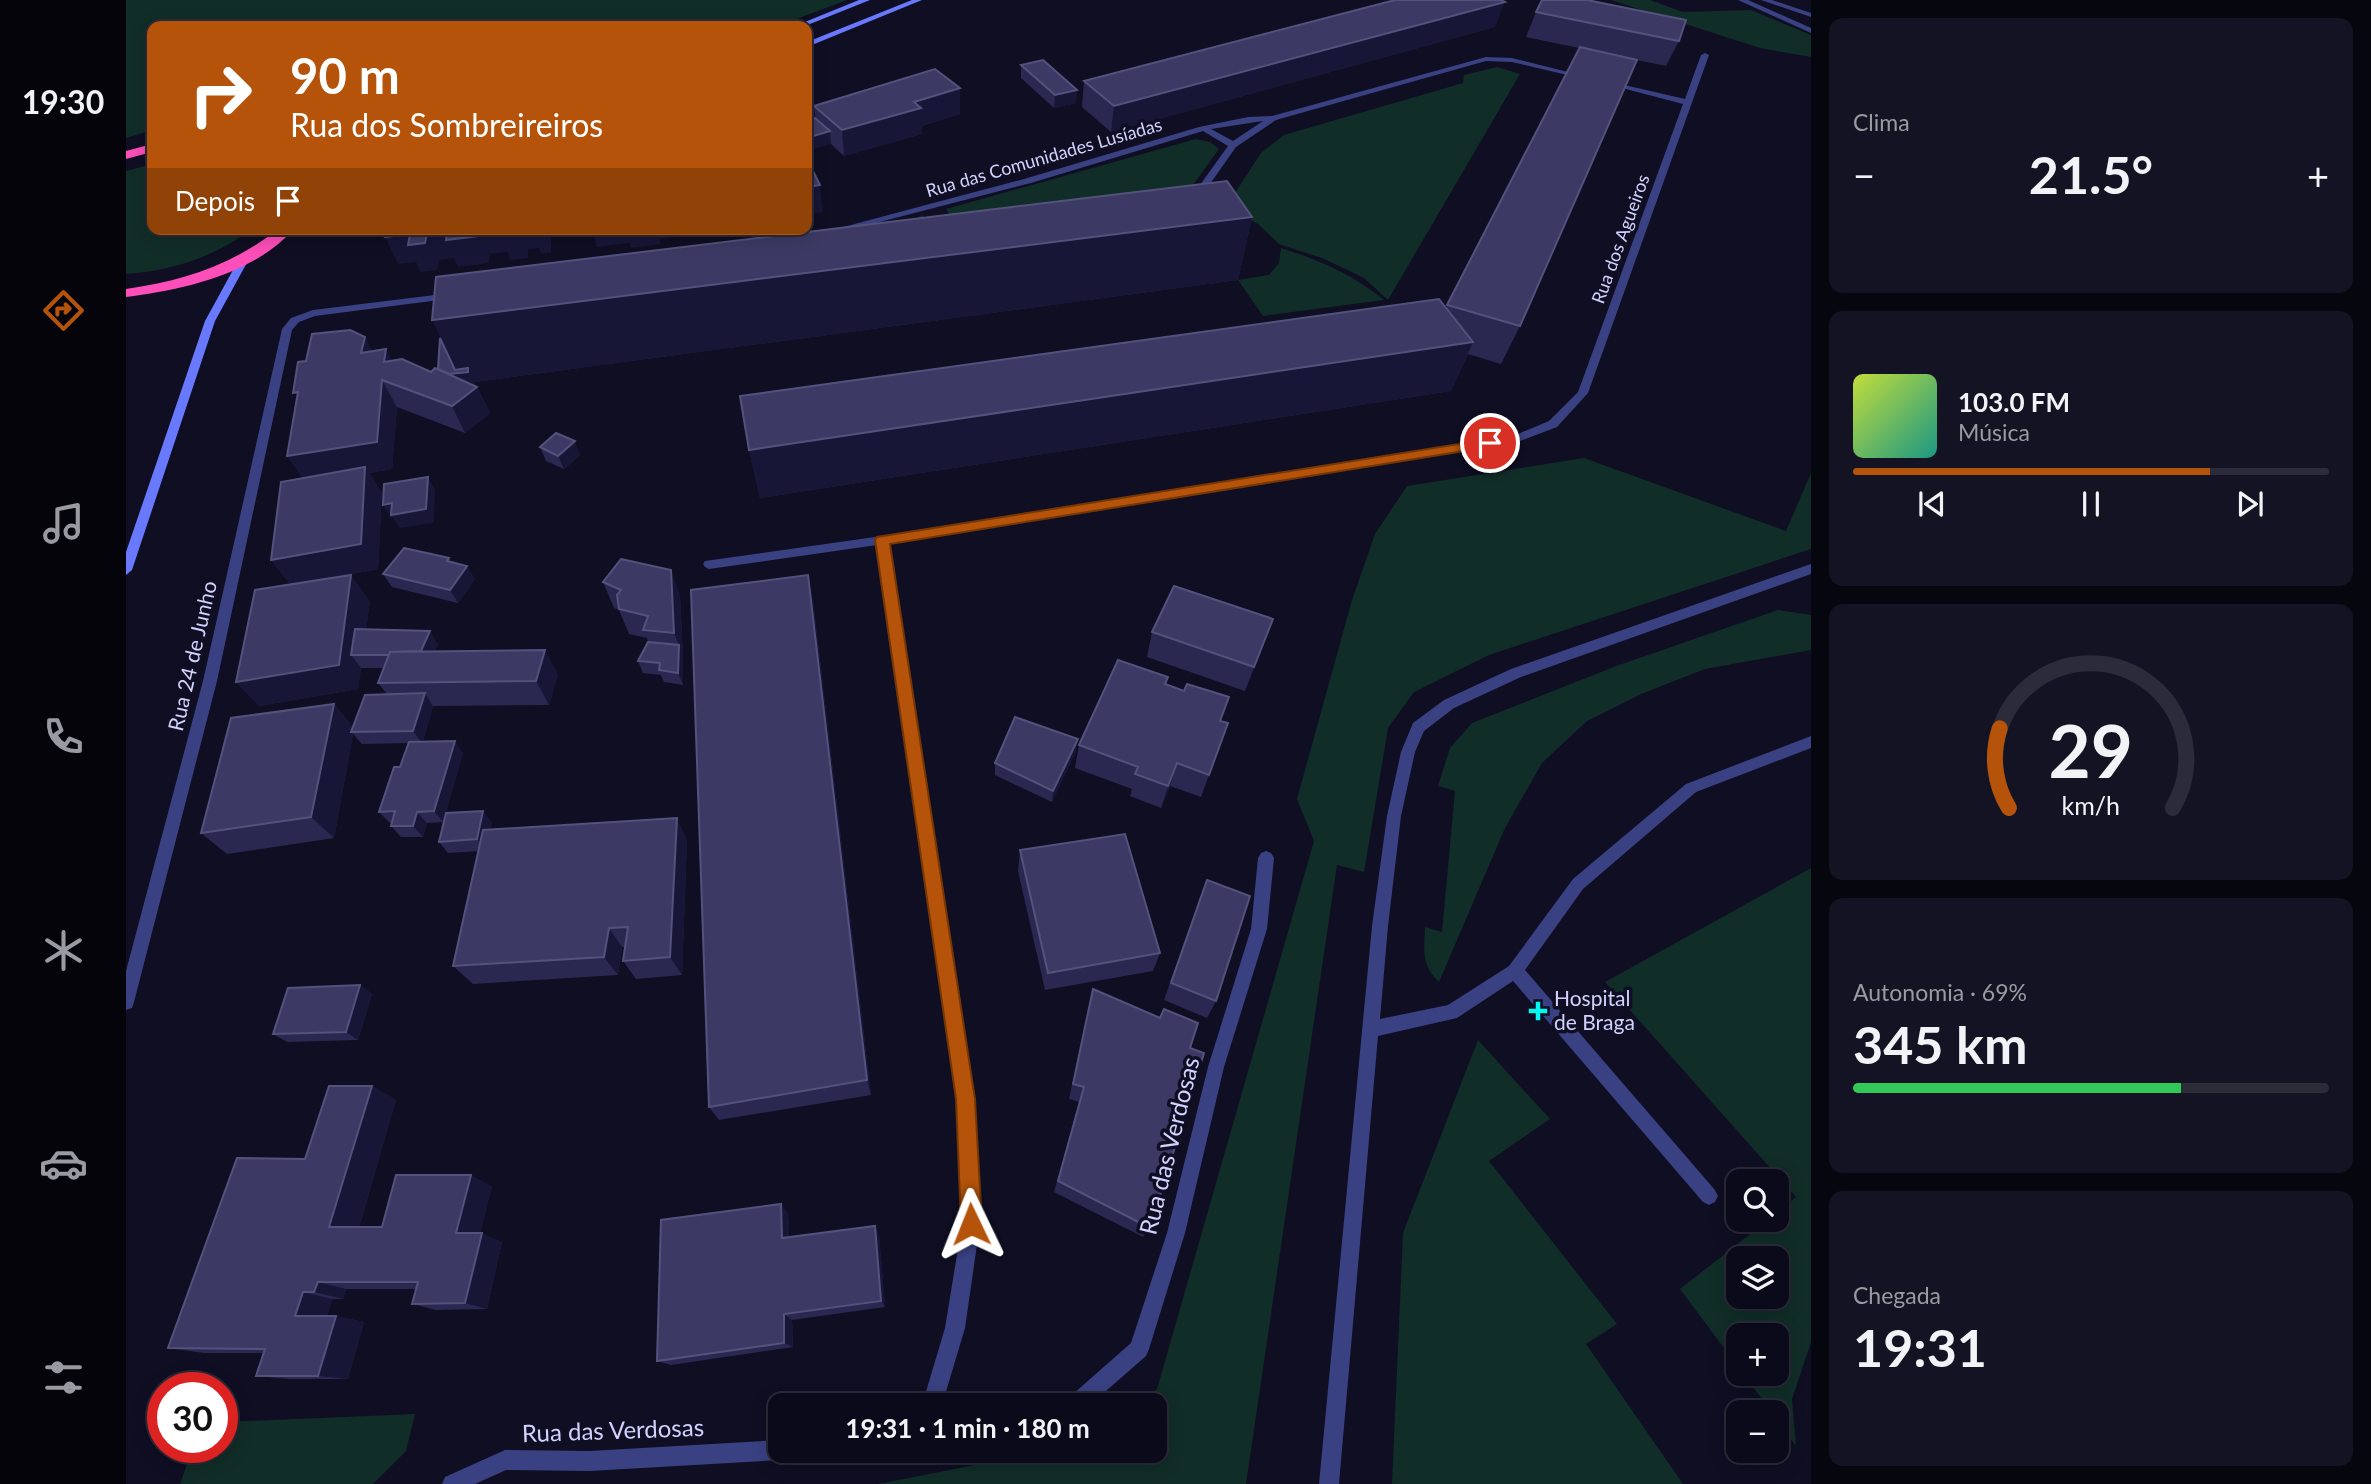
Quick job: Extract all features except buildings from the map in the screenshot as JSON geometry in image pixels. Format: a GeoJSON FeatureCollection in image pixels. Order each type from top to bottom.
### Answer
{"type":"FeatureCollection","features":[{"type":"Feature","properties":{"kind":"highway"},"geometry":{"type":"LineString","coordinates":[[126,155],[147,149]]}},
{"type":"Feature","properties":{"kind":"highway"},"geometry":{"type":"LineString","coordinates":[[126,293],[182,282],[244,259],[278,235]]}},
{"type":"Feature","properties":{"kind":"street"},"geometry":{"type":"LineString","coordinates":[[812,21],[866,0]]}},
{"type":"Feature","properties":{"kind":"street"},"geometry":{"type":"LineString","coordinates":[[812,42],[918,0]]}},
{"type":"Feature","properties":{"kind":"street"},"geometry":{"type":"LineString","coordinates":[[1742,0],[1811,31]]}},
{"type":"Feature","properties":{"kind":"street"},"geometry":{"type":"LineString","coordinates":[[1753,0],[1811,23]]}},
{"type":"Feature","properties":{"kind":"street"},"geometry":{"type":"LineString","coordinates":[[1765,0],[1811,15]]}},
{"type":"Feature","properties":{"kind":"street","name":"Rua dos Agueiros"},"geometry":{"type":"LineString","coordinates":[[882,540],[1516,439],[1553,424],[1583,393],[1705,55]]}},
{"type":"Feature","properties":{"kind":"street","name":"Rua das Comunidades Lusíadas"},"geometry":{"type":"LineString","coordinates":[[832,232],[895,221],[1205,129],[1248,119],[1273,118],[1486,59],[1511,60],[1687,102]]}},
{"type":"Feature","properties":{"kind":"street","name":"Rua das Comunidades Lusíadas"},"geometry":{"type":"LineString","coordinates":[[1183,207],[1194,201],[1233,145],[1273,118]]}},
{"type":"Feature","properties":{"kind":"street"},"geometry":{"type":"LineString","coordinates":[[1205,129],[1233,145]]}},
{"type":"Feature","properties":{"kind":"street"},"geometry":{"type":"LineString","coordinates":[[126,570],[210,321],[244,259]]}},
{"type":"Feature","properties":{"kind":"street","name":"Rua 24 de Junho"},"geometry":{"type":"LineString","coordinates":[[126,1002],[210,681],[287,329],[295,320],[313,313],[464,294]]}},
{"type":"Feature","properties":{"kind":"street"},"geometry":{"type":"LineString","coordinates":[[709,565],[882,540],[966,1099],[971,1224],[955,1328],[936,1393]]}},
{"type":"Feature","properties":{"kind":"street"},"geometry":{"type":"LineString","coordinates":[[1329,1484],[1349,1237],[1372,1028],[1380,926],[1394,816],[1408,752],[1418,727],[1448,704],[1516,673],[1811,569]]}},
{"type":"Feature","properties":{"kind":"street"},"geometry":{"type":"LineString","coordinates":[[1372,1028],[1451,1012],[1515,971],[1578,884],[1691,788],[1811,742]]}},
{"type":"Feature","properties":{"kind":"street","name":"Rua das Verdosas"},"geometry":{"type":"LineString","coordinates":[[1088,1393],[1139,1349],[1176,1234],[1216,1068],[1259,929],[1266,858]]}},
{"type":"Feature","properties":{"kind":"street"},"geometry":{"type":"LineString","coordinates":[[1515,971],[1709,1196]]}},
{"type":"Feature","properties":{"kind":"street","name":"Rua das Verdosas"},"geometry":{"type":"LineString","coordinates":[[452,1484],[505,1460],[590,1461],[768,1451]]}},
{"type":"Feature","properties":{"kind":"green space"},"geometry":{"type":"Polygon","coordinates":[[[126,0],[847,0],[791,21],[147,21],[147,132],[126,138],[126,0]]]}},
{"type":"Feature","properties":{"kind":"green space"},"geometry":{"type":"Polygon","coordinates":[[[1611,0],[1650,0],[1683,12],[1751,10],[1811,35],[1811,57],[1760,48],[1611,0]]]}},
{"type":"Feature","properties":{"kind":"green space"},"geometry":{"type":"Polygon","coordinates":[[[1497,67],[1520,74],[1388,300],[1364,278],[1322,258],[1279,244],[1258,224],[1225,208],[1261,153],[1284,135],[1463,83],[1464,75],[1497,67]]]}},
{"type":"Feature","properties":{"kind":"green space"},"geometry":{"type":"Polygon","coordinates":[[[1196,139],[1210,142],[1219,149],[1188,192],[1170,201],[992,229],[983,227],[929,234],[923,239],[910,227],[913,220],[922,215],[927,220],[949,214],[946,209],[1196,139]]]}},
{"type":"Feature","properties":{"kind":"green space"},"geometry":{"type":"Polygon","coordinates":[[[147,165],[147,235],[243,235],[192,261],[159,270],[126,274],[126,171],[147,165]]]}},
{"type":"Feature","properties":{"kind":"green space"},"geometry":{"type":"Polygon","coordinates":[[[1281,248],[1335,269],[1384,300],[1263,316],[1238,280],[1269,275],[1279,263],[1281,248]]]}},
{"type":"Feature","properties":{"kind":"green space"},"geometry":{"type":"Polygon","coordinates":[[[1584,458],[1786,531],[1811,473],[1811,549],[1489,655],[1414,692],[1388,728],[1364,872],[1337,865],[1246,1484],[878,1484],[985,1463],[1167,1463],[1167,1393],[1152,1393],[1157,1389],[1314,841],[1297,799],[1352,600],[1375,534],[1407,486],[1584,458]]]}},
{"type":"Feature","properties":{"kind":"green space"},"geometry":{"type":"Polygon","coordinates":[[[1778,610],[1811,615],[1811,650],[1705,669],[1641,694],[1587,721],[1542,763],[1505,828],[1439,982],[1426,963],[1425,927],[1442,932],[1455,791],[1438,786],[1450,748],[1472,723],[1619,665],[1778,610]]]}},
{"type":"Feature","properties":{"kind":"green space"},"geometry":{"type":"Polygon","coordinates":[[[1811,868],[1811,1342],[1792,1399],[1796,1446],[1789,1436],[1789,1400],[1763,1400],[1752,1386],[1789,1386],[1789,1323],[1726,1323],[1726,1351],[1680,1289],[1726,1253],[1726,1309],[1789,1309],[1789,1246],[1735,1246],[1753,1232],[1789,1232],[1789,1203],[1796,1197],[1789,1189],[1789,1169],[1771,1169],[1605,982],[1811,868]]]}},
{"type":"Feature","properties":{"kind":"green space"},"geometry":{"type":"Polygon","coordinates":[[[1478,1040],[1550,1119],[1489,1161],[1617,1324],[1586,1344],[1683,1484],[1392,1484],[1403,1233],[1478,1040]]]}},
{"type":"Feature","properties":{"kind":"green space"},"geometry":{"type":"Polygon","coordinates":[[[415,1414],[406,1451],[373,1484],[180,1484],[187,1463],[238,1463],[238,1421],[415,1414]]]}},
{"type":"Feature","properties":{"kind":"place","name":"Hospital de Braga"},"geometry":{"type":"Point","coordinates":[1538,1011]}},
{"type":"Feature","properties":{"kind":"route"},"geometry":{"type":"LineString","coordinates":[[971,1224],[966,1099],[882,540],[1490,443]]}}]}
